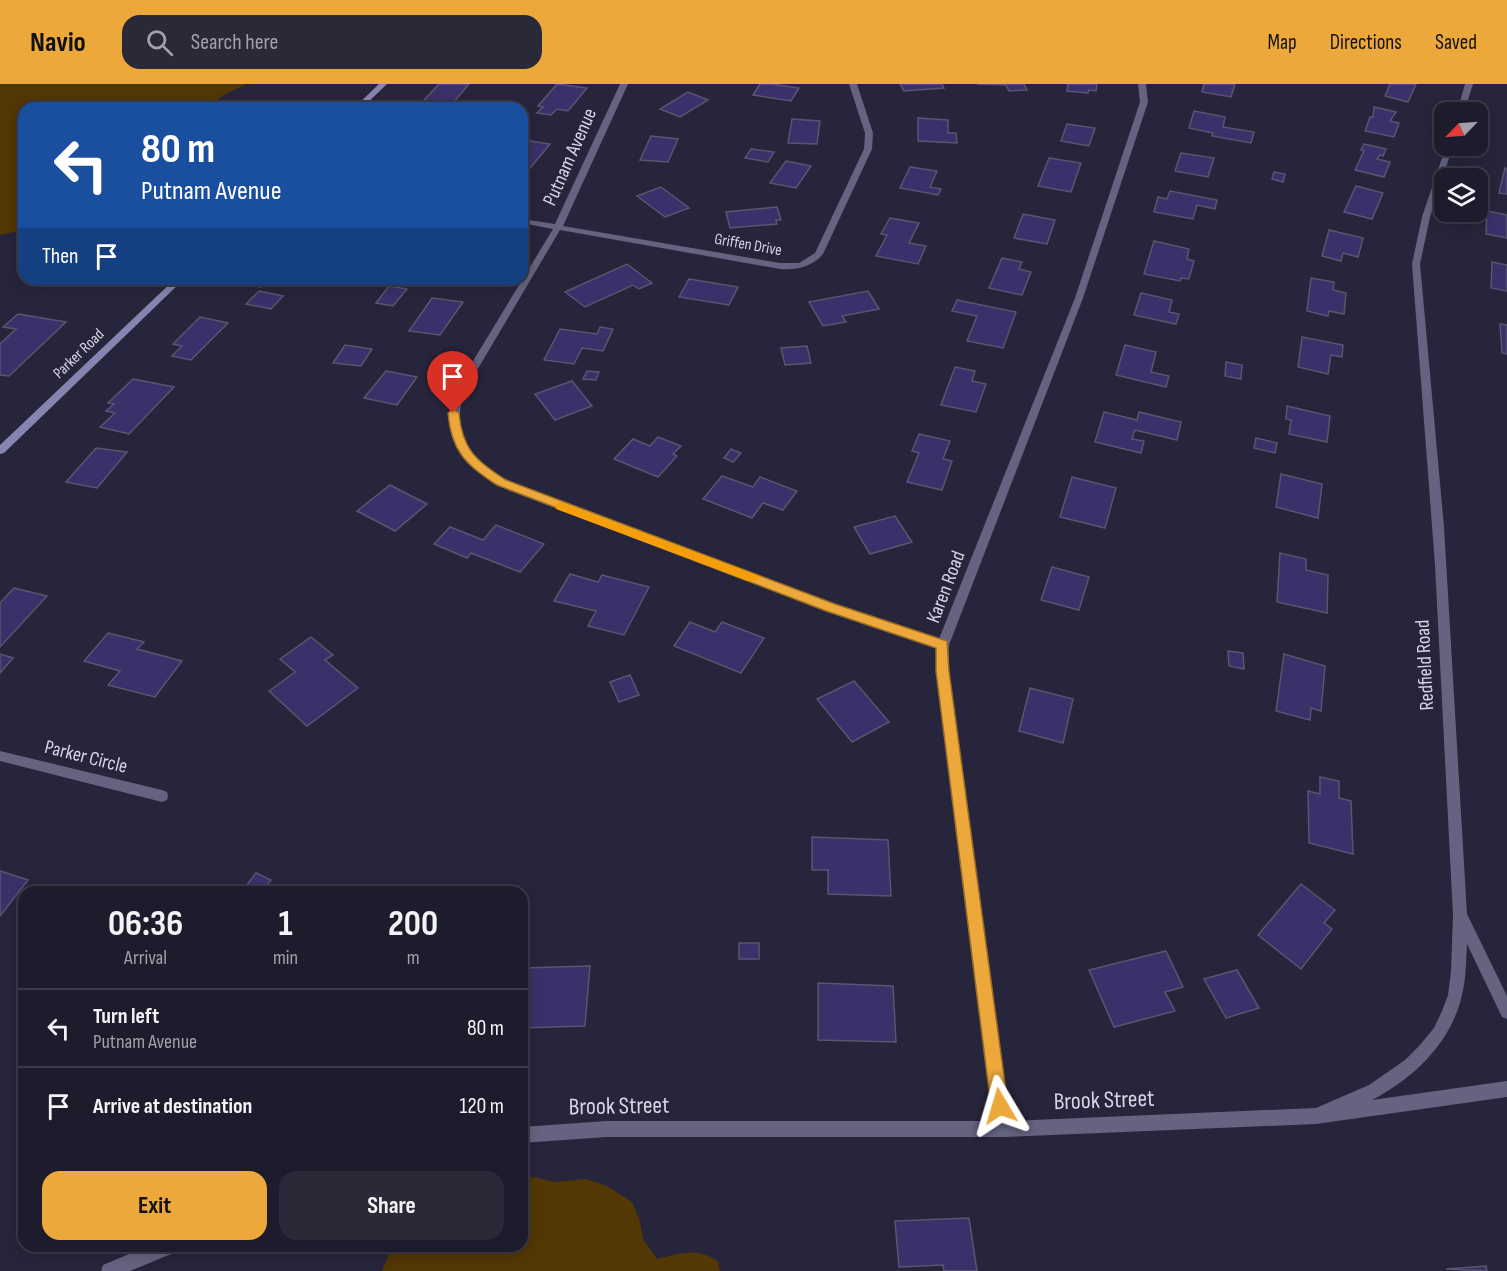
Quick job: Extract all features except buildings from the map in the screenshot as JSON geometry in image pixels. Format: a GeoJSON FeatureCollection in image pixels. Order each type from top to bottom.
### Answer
{"type":"FeatureCollection","features":[{"type":"Feature","properties":{"kind":"street"},"geometry":{"type":"LineString","coordinates":[[364,102],[383,84]]}},
{"type":"Feature","properties":{"kind":"street","name":"Putnam Avenue"},"geometry":{"type":"LineString","coordinates":[[528,277],[558,227],[624,84]]}},
{"type":"Feature","properties":{"kind":"street","name":"Griffen Drive"},"geometry":{"type":"LineString","coordinates":[[528,222],[780,266],[808,263],[819,254],[868,149],[869,133],[853,84]]}},
{"type":"Feature","properties":{"kind":"street","name":"Karen Road"},"geometry":{"type":"LineString","coordinates":[[1003,1129],[942,671],[943,645],[1079,297],[1144,102],[1142,84]]}},
{"type":"Feature","properties":{"kind":"street"},"geometry":{"type":"LineString","coordinates":[[1463,102],[1468,84]]}},
{"type":"Feature","properties":{"kind":"street","name":"Redfield Road"},"geometry":{"type":"LineString","coordinates":[[1316,1116],[1380,1088],[1410,1065],[1436,1035],[1449,1014],[1455,992],[1459,911],[1441,564],[1416,264],[1426,217],[1447,156]]}},
{"type":"Feature","properties":{"kind":"street","name":"Parker Road"},"geometry":{"type":"LineString","coordinates":[[0,451],[174,285]]}},
{"type":"Feature","properties":{"kind":"street","name":"Putnam Avenue"},"geometry":{"type":"LineString","coordinates":[[523,285],[458,394],[453,413],[455,433],[471,460],[489,476],[514,489],[830,608],[943,645]]}},
{"type":"Feature","properties":{"kind":"street","name":"Parker Circle"},"geometry":{"type":"LineString","coordinates":[[0,756],[162,796]]}},
{"type":"Feature","properties":{"kind":"street"},"geometry":{"type":"LineString","coordinates":[[1459,911],[1507,1012]]}},
{"type":"Feature","properties":{"kind":"street","name":"Brook Street"},"geometry":{"type":"LineString","coordinates":[[528,1135],[606,1129],[1003,1129],[1316,1116],[1507,1089]]}},
{"type":"Feature","properties":{"kind":"street"},"geometry":{"type":"LineString","coordinates":[[109,1271],[155,1252]]}},
{"type":"Feature","properties":{"kind":"shaded area"},"geometry":{"type":"Polygon","coordinates":[[[0,84],[246,84],[214,102],[18,102],[18,231],[0,235],[0,84]]]}},
{"type":"Feature","properties":{"kind":"shaded area"},"geometry":{"type":"Polygon","coordinates":[[[534,1177],[555,1182],[586,1179],[607,1186],[632,1202],[640,1221],[643,1239],[657,1259],[688,1253],[702,1254],[718,1261],[720,1271],[382,1271],[390,1252],[528,1252],[528,1178],[534,1177]]]}},
{"type":"Feature","properties":{"kind":"slow traffic"},"geometry":{"type":"LineString","coordinates":[[560,506],[752,578]]}},
{"type":"Feature","properties":{"kind":"route"},"geometry":{"type":"LineString","coordinates":[[453,413],[455,433],[464,452],[480,469],[501,483],[830,608],[943,645],[942,671],[1000,1106]]}}]}
